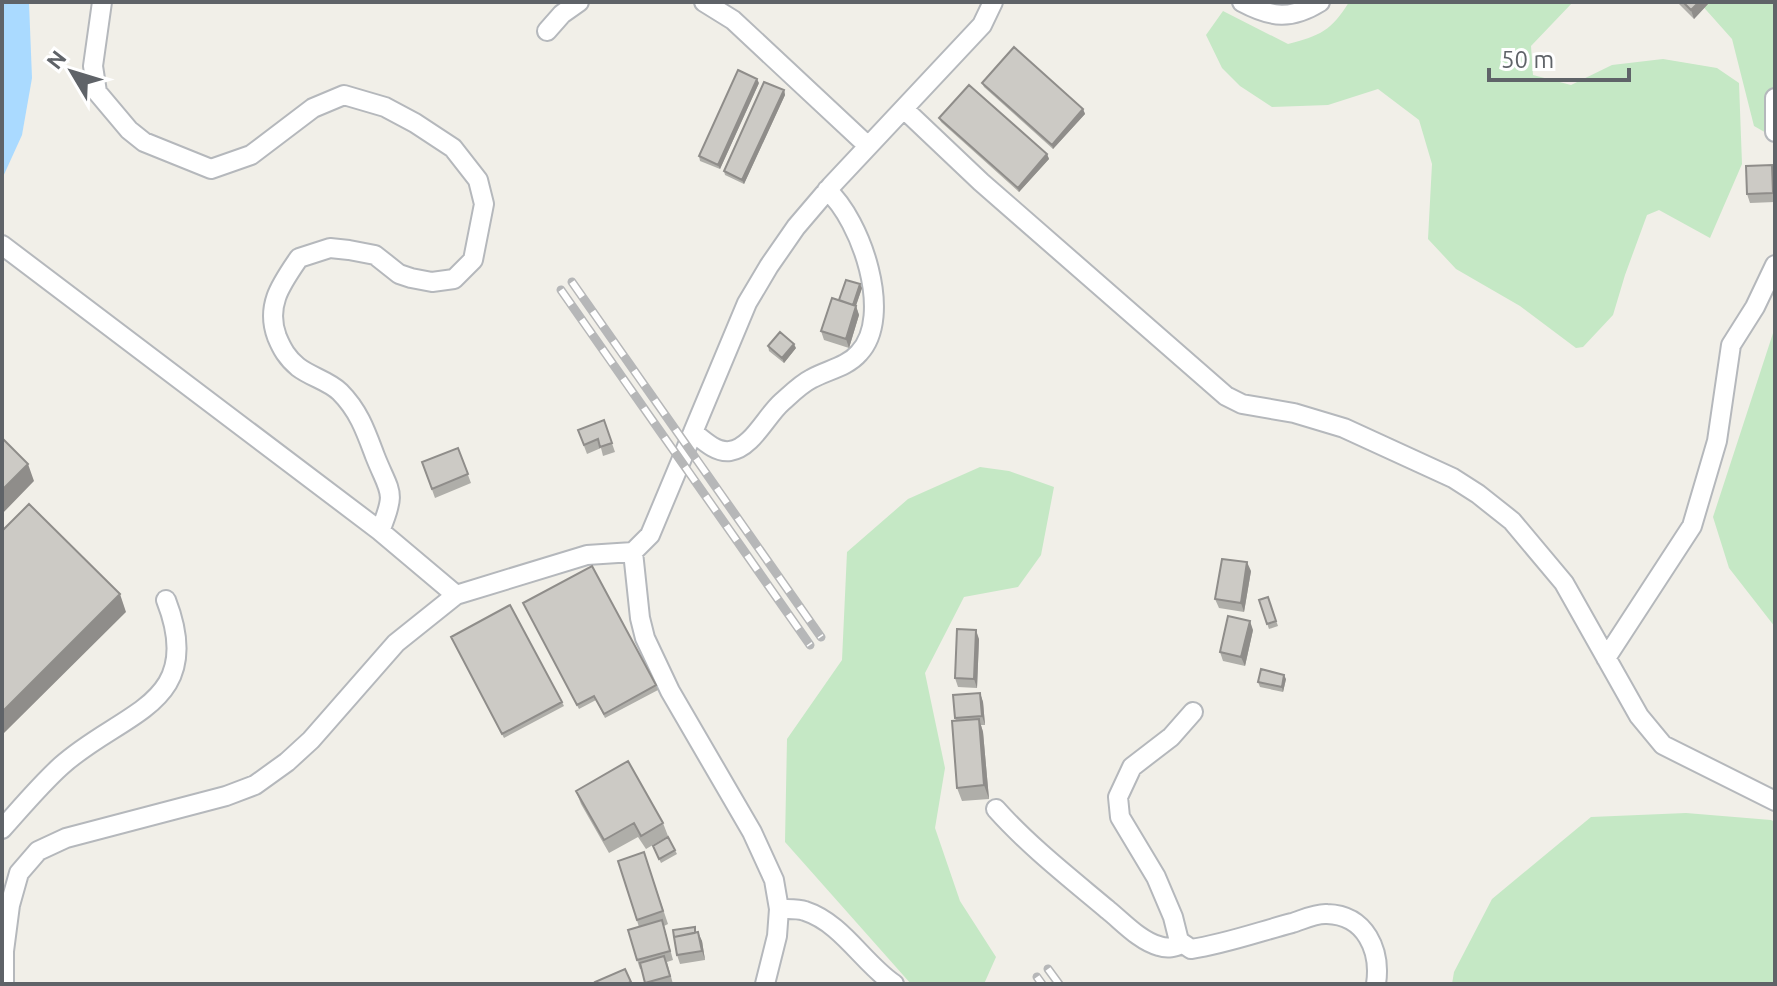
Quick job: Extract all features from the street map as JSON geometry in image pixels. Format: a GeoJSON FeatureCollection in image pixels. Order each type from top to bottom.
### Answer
{"type":"FeatureCollection","features":[{"type":"Feature","properties":{"kind":"street"},"geometry":{"type":"LineString","coordinates":[[102,2],[93,66],[97,92],[129,130],[144,142],[211,169],[251,155],[313,108],[344,95],[385,107],[415,123],[453,148],[478,180],[484,204],[473,260],[454,279],[432,282],[411,278],[399,274],[375,255],[330,248],[299,258],[274,298],[275,331],[284,354],[298,367],[337,389],[354,408],[369,433],[376,458],[392,493],[391,506],[380,531]]}},
{"type":"Feature","properties":{"kind":"street"},"geometry":{"type":"LineString","coordinates":[[547,31],[562,14],[579,2]]}},
{"type":"Feature","properties":{"kind":"street"},"geometry":{"type":"LineString","coordinates":[[704,2],[733,20],[868,146]]}},
{"type":"Feature","properties":{"kind":"street"},"geometry":{"type":"LineString","coordinates":[[4,984],[3,951],[10,905],[19,873],[38,851],[66,838],[226,796],[255,785],[311,740],[396,643],[456,595],[587,555],[633,552],[650,535],[747,303],[796,227],[982,25],[993,2]]}},
{"type":"Feature","properties":{"kind":"street"},"geometry":{"type":"LineString","coordinates":[[1242,2],[1280,16],[1296,14],[1320,2]]}},
{"type":"Feature","properties":{"kind":"street"},"geometry":{"type":"LineString","coordinates":[[1775,98],[1775,132]]}},
{"type":"Feature","properties":{"kind":"street"},"geometry":{"type":"LineString","coordinates":[[904,109],[981,182],[1226,396],[1242,404],[1294,413],[1344,428],[1453,478],[1512,521],[1564,583],[1639,716],[1663,745],[1775,801]]}},
{"type":"Feature","properties":{"kind":"street"},"geometry":{"type":"LineString","coordinates":[[693,432],[711,446],[726,452],[740,449],[809,379],[857,355],[868,342],[874,292],[871,272],[863,248],[842,207],[827,190]]}},
{"type":"Feature","properties":{"kind":"street"},"geometry":{"type":"LineString","coordinates":[[2,245],[380,531],[456,595]]}},
{"type":"Feature","properties":{"kind":"street"},"geometry":{"type":"LineString","coordinates":[[1606,658],[1692,526],[1717,441],[1731,345],[1755,307],[1775,265]]}},
{"type":"Feature","properties":{"kind":"street"},"geometry":{"type":"LineString","coordinates":[[633,552],[645,638],[670,691],[766,858],[774,880],[779,909],[777,936],[765,984]]}},
{"type":"Feature","properties":{"kind":"street"},"geometry":{"type":"LineString","coordinates":[[2,829],[62,765],[156,700],[170,680],[178,653],[176,625],[166,600]]}},
{"type":"Feature","properties":{"kind":"street"},"geometry":{"type":"LineString","coordinates":[[1193,712],[1171,737],[1132,767],[1118,797],[1120,817],[1156,877],[1173,917],[1179,941],[1191,949],[1220,945],[1326,913],[1351,919],[1371,939],[1377,959],[1376,984]]}},
{"type":"Feature","properties":{"kind":"street"},"geometry":{"type":"LineString","coordinates":[[996,809],[1050,860],[1133,930],[1156,946],[1170,948],[1183,944]]}},
{"type":"Feature","properties":{"kind":"street"},"geometry":{"type":"LineString","coordinates":[[779,909],[803,910],[823,921],[894,984]]}},
{"type":"Feature","properties":{"kind":"green space"},"geometry":{"type":"Polygon","coordinates":[[[1349,2],[1573,2],[1531,46],[1533,75],[1571,85],[1612,65],[1663,59],[1717,68],[1739,83],[1742,164],[1710,238],[1659,210],[1647,215],[1613,315],[1583,347],[1576,348],[1520,306],[1456,269],[1428,239],[1432,164],[1419,120],[1378,89],[1328,105],[1272,107],[1240,86],[1222,68],[1206,35],[1223,11],[1288,44],[1324,30],[1349,2]]]}},
{"type":"Feature","properties":{"kind":"green space"},"geometry":{"type":"Polygon","coordinates":[[[1699,2],[1775,2],[1775,138],[1754,126],[1732,39],[1699,2]]]}},
{"type":"Feature","properties":{"kind":"green space"},"geometry":{"type":"Polygon","coordinates":[[[1775,327],[1775,627],[1729,568],[1713,517],[1775,327]]]}},
{"type":"Feature","properties":{"kind":"green space"},"geometry":{"type":"Polygon","coordinates":[[[980,467],[1009,471],[1054,487],[1041,555],[1018,587],[964,597],[925,673],[945,768],[935,828],[960,901],[996,957],[984,984],[911,984],[785,842],[787,739],[842,660],[847,552],[908,499],[980,467]]]}},
{"type":"Feature","properties":{"kind":"green space"},"geometry":{"type":"Polygon","coordinates":[[[1686,813],[1775,822],[1775,984],[1452,984],[1454,972],[1492,899],[1591,817],[1686,813]]]}},
{"type":"Feature","properties":{"kind":"water"},"geometry":{"type":"Polygon","coordinates":[[[2,2],[29,3],[32,78],[22,135],[2,179],[2,2]]]}},
{"type":"Feature","properties":{"kind":"building"},"geometry":{"type":"Polygon","coordinates":[[[1683,2],[1699,2],[1691,10],[1683,2]]]}},
{"type":"Feature","properties":{"kind":"building"},"geometry":{"type":"Polygon","coordinates":[[[1014,47],[1083,109],[1052,145],[982,83],[1014,47]]]}},
{"type":"Feature","properties":{"kind":"building"},"geometry":{"type":"Polygon","coordinates":[[[738,70],[757,79],[718,165],[699,156],[738,70]]]}},
{"type":"Feature","properties":{"kind":"building"},"geometry":{"type":"Polygon","coordinates":[[[764,82],[784,90],[742,180],[724,171],[764,82]]]}},
{"type":"Feature","properties":{"kind":"building"},"geometry":{"type":"Polygon","coordinates":[[[969,85],[1047,154],[1018,188],[939,118],[969,85]]]}},
{"type":"Feature","properties":{"kind":"building"},"geometry":{"type":"Polygon","coordinates":[[[1772,165],[1773,193],[1747,194],[1746,166],[1772,165]]]}},
{"type":"Feature","properties":{"kind":"building"},"geometry":{"type":"Polygon","coordinates":[[[846,280],[860,284],[853,305],[839,300],[846,280]]]}},
{"type":"Feature","properties":{"kind":"building"},"geometry":{"type":"Polygon","coordinates":[[[832,298],[856,306],[846,339],[821,331],[832,298]]]}},
{"type":"Feature","properties":{"kind":"building"},"geometry":{"type":"Polygon","coordinates":[[[780,332],[794,344],[782,358],[768,346],[780,332]]]}},
{"type":"Feature","properties":{"kind":"building"},"geometry":{"type":"Polygon","coordinates":[[[604,420],[612,443],[600,447],[598,439],[584,445],[578,430],[604,420]]]}},
{"type":"Feature","properties":{"kind":"building"},"geometry":{"type":"Polygon","coordinates":[[[2,438],[28,464],[2,490],[2,438]]]}},
{"type":"Feature","properties":{"kind":"building"},"geometry":{"type":"Polygon","coordinates":[[[458,448],[468,474],[432,489],[422,462],[458,448]]]}},
{"type":"Feature","properties":{"kind":"building"},"geometry":{"type":"Polygon","coordinates":[[[29,504],[120,594],[2,712],[2,531],[29,504]]]}},
{"type":"Feature","properties":{"kind":"building"},"geometry":{"type":"Polygon","coordinates":[[[1222,559],[1247,562],[1241,603],[1215,599],[1222,559]]]}},
{"type":"Feature","properties":{"kind":"building"},"geometry":{"type":"Polygon","coordinates":[[[592,566],[656,685],[604,714],[594,696],[577,705],[523,603],[592,566]]]}},
{"type":"Feature","properties":{"kind":"building"},"geometry":{"type":"Polygon","coordinates":[[[1268,597],[1276,621],[1267,624],[1259,600],[1268,597]]]}},
{"type":"Feature","properties":{"kind":"building"},"geometry":{"type":"Polygon","coordinates":[[[510,605],[562,702],[502,734],[451,637],[510,605]]]}},
{"type":"Feature","properties":{"kind":"building"},"geometry":{"type":"Polygon","coordinates":[[[1228,616],[1250,621],[1241,657],[1220,652],[1228,616]]]}},
{"type":"Feature","properties":{"kind":"building"},"geometry":{"type":"Polygon","coordinates":[[[957,629],[976,630],[974,679],[955,678],[957,629]]]}},
{"type":"Feature","properties":{"kind":"building"},"geometry":{"type":"Polygon","coordinates":[[[1261,669],[1284,675],[1282,687],[1258,682],[1261,669]]]}},
{"type":"Feature","properties":{"kind":"building"},"geometry":{"type":"Polygon","coordinates":[[[980,693],[982,716],[955,718],[953,695],[980,693]]]}},
{"type":"Feature","properties":{"kind":"building"},"geometry":{"type":"Polygon","coordinates":[[[979,719],[984,785],[957,788],[952,721],[979,719]]]}},
{"type":"Feature","properties":{"kind":"building"},"geometry":{"type":"Polygon","coordinates":[[[628,761],[663,823],[641,836],[634,823],[604,840],[576,791],[628,761]]]}},
{"type":"Feature","properties":{"kind":"building"},"geometry":{"type":"Polygon","coordinates":[[[668,837],[675,850],[659,859],[653,846],[668,837]]]}},
{"type":"Feature","properties":{"kind":"building"},"geometry":{"type":"Polygon","coordinates":[[[644,852],[663,911],[637,920],[618,861],[644,852]]]}},
{"type":"Feature","properties":{"kind":"building"},"geometry":{"type":"Polygon","coordinates":[[[662,920],[670,951],[637,960],[628,930],[662,920]]]}},
{"type":"Feature","properties":{"kind":"building"},"geometry":{"type":"Polygon","coordinates":[[[695,927],[695,933],[674,937],[673,930],[695,927]]]}},
{"type":"Feature","properties":{"kind":"building"},"geometry":{"type":"Polygon","coordinates":[[[698,932],[702,951],[677,955],[674,937],[698,932]]]}},
{"type":"Feature","properties":{"kind":"building"},"geometry":{"type":"Polygon","coordinates":[[[664,956],[670,976],[645,983],[640,963],[664,956]]]}},
{"type":"Feature","properties":{"kind":"building"},"geometry":{"type":"Polygon","coordinates":[[[625,969],[631,982],[595,982],[625,969]]]}},
{"type":"Feature","properties":{"kind":"railway"},"geometry":{"type":"LineString","coordinates":[[572,282],[821,637]]}},
{"type":"Feature","properties":{"kind":"railway"},"geometry":{"type":"LineString","coordinates":[[561,290],[810,645]]}},
{"type":"Feature","properties":{"kind":"railway"},"geometry":{"type":"LineString","coordinates":[[1048,969],[1059,984]]}},
{"type":"Feature","properties":{"kind":"railway"},"geometry":{"type":"LineString","coordinates":[[1037,977],[1042,984]]}}]}
